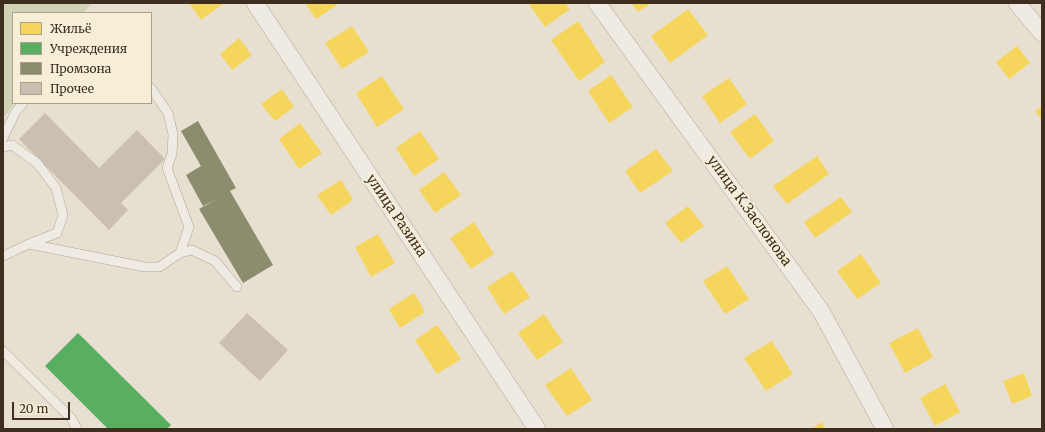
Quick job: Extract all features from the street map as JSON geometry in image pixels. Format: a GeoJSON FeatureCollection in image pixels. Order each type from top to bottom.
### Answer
{"type":"FeatureCollection","features":[{"type":"Feature","properties":{"kind":"street","name":"улица Разина"},"geometry":{"type":"LineString","coordinates":[[255,3],[538,429]]}},
{"type":"Feature","properties":{"kind":"street","name":"улица К.Заслонова"},"geometry":{"type":"LineString","coordinates":[[597,3],[821,311],[885,429]]}},
{"type":"Feature","properties":{"kind":"street"},"geometry":{"type":"LineString","coordinates":[[1017,3],[1042,33]]}},
{"type":"Feature","properties":{"kind":"lane"},"geometry":{"type":"LineString","coordinates":[[152,89],[168,113],[173,134],[172,154],[167,168],[189,227],[180,253]]}},
{"type":"Feature","properties":{"kind":"lane"},"geometry":{"type":"LineString","coordinates":[[3,138],[22,104]]}},
{"type":"Feature","properties":{"kind":"lane"},"geometry":{"type":"LineString","coordinates":[[3,147],[12,145],[37,163],[56,188],[63,215],[57,233],[3,256]]}},
{"type":"Feature","properties":{"kind":"lane"},"geometry":{"type":"LineString","coordinates":[[29,244],[145,267],[159,268],[180,253],[192,250],[215,261],[236,287]]}},
{"type":"Feature","properties":{"kind":"lane"},"geometry":{"type":"LineString","coordinates":[[3,351],[71,418],[77,429]]}},
{"type":"Feature","properties":{"kind":"green space"},"geometry":{"type":"Polygon","coordinates":[[[3,3],[91,3],[85,12],[12,12],[12,104],[14,104],[3,118],[3,3]]]}},
{"type":"Feature","properties":{"kind":"building: Жильё"},"geometry":{"type":"Polygon","coordinates":[[[189,3],[222,3],[223,4],[201,20],[189,3]]]}},
{"type":"Feature","properties":{"kind":"building: Жильё"},"geometry":{"type":"Polygon","coordinates":[[[305,3],[340,3],[316,19],[305,3]]]}},
{"type":"Feature","properties":{"kind":"building: Жильё"},"geometry":{"type":"Polygon","coordinates":[[[528,3],[565,3],[570,9],[545,27],[528,3]]]}},
{"type":"Feature","properties":{"kind":"building: Жильё"},"geometry":{"type":"Polygon","coordinates":[[[631,3],[652,3],[638,12],[631,3]]]}},
{"type":"Feature","properties":{"kind":"building: Жильё"},"geometry":{"type":"Polygon","coordinates":[[[688,9],[708,35],[670,63],[651,36],[688,9]]]}},
{"type":"Feature","properties":{"kind":"building: Жильё"},"geometry":{"type":"Polygon","coordinates":[[[578,21],[605,62],[579,81],[551,40],[578,21]]]}},
{"type":"Feature","properties":{"kind":"building: Жильё"},"geometry":{"type":"Polygon","coordinates":[[[352,26],[369,52],[342,69],[325,43],[352,26]]]}},
{"type":"Feature","properties":{"kind":"building: Жильё"},"geometry":{"type":"Polygon","coordinates":[[[239,38],[252,55],[232,70],[220,54],[239,38]]]}},
{"type":"Feature","properties":{"kind":"building: Жильё"},"geometry":{"type":"Polygon","coordinates":[[[1017,46],[1030,63],[1009,79],[996,62],[1017,46]]]}},
{"type":"Feature","properties":{"kind":"building: Жильё"},"geometry":{"type":"Polygon","coordinates":[[[611,75],[633,107],[609,123],[588,91],[611,75]]]}},
{"type":"Feature","properties":{"kind":"building: Жильё"},"geometry":{"type":"Polygon","coordinates":[[[382,76],[404,109],[377,127],[356,93],[382,76]]]}},
{"type":"Feature","properties":{"kind":"building: Жильё"},"geometry":{"type":"Polygon","coordinates":[[[729,78],[747,104],[720,123],[702,96],[729,78]]]}},
{"type":"Feature","properties":{"kind":"building: Жильё"},"geometry":{"type":"Polygon","coordinates":[[[282,89],[294,107],[275,121],[261,104],[282,89]]]}},
{"type":"Feature","properties":{"kind":"building: Жильё"},"geometry":{"type":"Polygon","coordinates":[[[1042,106],[1042,120],[1035,111],[1042,106]]]}},
{"type":"Feature","properties":{"kind":"building: Жильё"},"geometry":{"type":"Polygon","coordinates":[[[755,114],[774,141],[750,159],[730,132],[755,114]]]}},
{"type":"Feature","properties":{"kind":"building: Жильё"},"geometry":{"type":"Polygon","coordinates":[[[300,123],[322,153],[299,169],[279,139],[300,123]]]}},
{"type":"Feature","properties":{"kind":"building: Жильё"},"geometry":{"type":"Polygon","coordinates":[[[420,131],[439,159],[414,176],[396,148],[420,131]]]}},
{"type":"Feature","properties":{"kind":"building: Жильё"},"geometry":{"type":"Polygon","coordinates":[[[656,149],[673,171],[640,193],[625,171],[656,149]]]}},
{"type":"Feature","properties":{"kind":"building: Жильё"},"geometry":{"type":"Polygon","coordinates":[[[817,156],[829,174],[787,204],[773,186],[817,156]]]}},
{"type":"Feature","properties":{"kind":"building: Жильё"},"geometry":{"type":"Polygon","coordinates":[[[444,172],[461,195],[435,213],[419,190],[444,172]]]}},
{"type":"Feature","properties":{"kind":"building: Жильё"},"geometry":{"type":"Polygon","coordinates":[[[341,180],[353,200],[331,215],[317,195],[341,180]]]}},
{"type":"Feature","properties":{"kind":"building: Жильё"},"geometry":{"type":"Polygon","coordinates":[[[841,197],[852,212],[815,238],[804,222],[841,197]]]}},
{"type":"Feature","properties":{"kind":"building: Жильё"},"geometry":{"type":"Polygon","coordinates":[[[688,206],[704,226],[681,243],[665,223],[688,206]]]}},
{"type":"Feature","properties":{"kind":"building: Жильё"},"geometry":{"type":"Polygon","coordinates":[[[474,222],[494,254],[471,269],[450,238],[474,222]]]}},
{"type":"Feature","properties":{"kind":"building: Жильё"},"geometry":{"type":"Polygon","coordinates":[[[378,234],[395,263],[371,277],[355,247],[378,234]]]}},
{"type":"Feature","properties":{"kind":"building: Жильё"},"geometry":{"type":"Polygon","coordinates":[[[861,254],[881,283],[857,299],[837,271],[861,254]]]}},
{"type":"Feature","properties":{"kind":"building: Жильё"},"geometry":{"type":"Polygon","coordinates":[[[727,266],[749,299],[725,314],[703,281],[727,266]]]}},
{"type":"Feature","properties":{"kind":"building: Жильё"},"geometry":{"type":"Polygon","coordinates":[[[512,271],[530,297],[504,314],[487,287],[512,271]]]}},
{"type":"Feature","properties":{"kind":"building: Жильё"},"geometry":{"type":"Polygon","coordinates":[[[414,293],[425,312],[400,328],[389,309],[414,293]]]}},
{"type":"Feature","properties":{"kind":"building: Жильё"},"geometry":{"type":"Polygon","coordinates":[[[544,314],[563,342],[537,360],[518,333],[544,314]]]}},
{"type":"Feature","properties":{"kind":"building: Жильё"},"geometry":{"type":"Polygon","coordinates":[[[437,325],[461,359],[437,374],[415,340],[437,325]]]}},
{"type":"Feature","properties":{"kind":"building: Жильё"},"geometry":{"type":"Polygon","coordinates":[[[918,328],[933,357],[905,373],[889,343],[918,328]]]}},
{"type":"Feature","properties":{"kind":"building: Жильё"},"geometry":{"type":"Polygon","coordinates":[[[772,341],[793,374],[766,391],[744,358],[772,341]]]}},
{"type":"Feature","properties":{"kind":"building: Жильё"},"geometry":{"type":"Polygon","coordinates":[[[571,368],[592,400],[567,416],[545,385],[571,368]]]}},
{"type":"Feature","properties":{"kind":"building: Жильё"},"geometry":{"type":"Polygon","coordinates":[[[1024,373],[1032,396],[1012,404],[1003,381],[1024,373]]]}},
{"type":"Feature","properties":{"kind":"building: Жильё"},"geometry":{"type":"Polygon","coordinates":[[[945,384],[960,412],[935,426],[920,398],[945,384]]]}},
{"type":"Feature","properties":{"kind":"building: Жильё"},"geometry":{"type":"Polygon","coordinates":[[[822,422],[826,429],[811,429],[822,422]]]}},
{"type":"Feature","properties":{"kind":"building: Учреждения"},"geometry":{"type":"Polygon","coordinates":[[[78,333],[171,425],[167,429],[108,429],[45,366],[78,333]]]}},
{"type":"Feature","properties":{"kind":"building: Промзона"},"geometry":{"type":"Polygon","coordinates":[[[198,121],[236,188],[230,191],[273,265],[243,283],[199,209],[217,199],[203,206],[186,175],[201,166],[181,131],[198,121]]]}},
{"type":"Feature","properties":{"kind":"building: Прочее"},"geometry":{"type":"Polygon","coordinates":[[[45,113],[99,168],[137,130],[165,159],[121,203],[128,210],[109,230],[19,139],[45,113]]]}},
{"type":"Feature","properties":{"kind":"building: Прочее"},"geometry":{"type":"Polygon","coordinates":[[[247,313],[288,350],[260,381],[219,343],[247,313]]]}}]}
